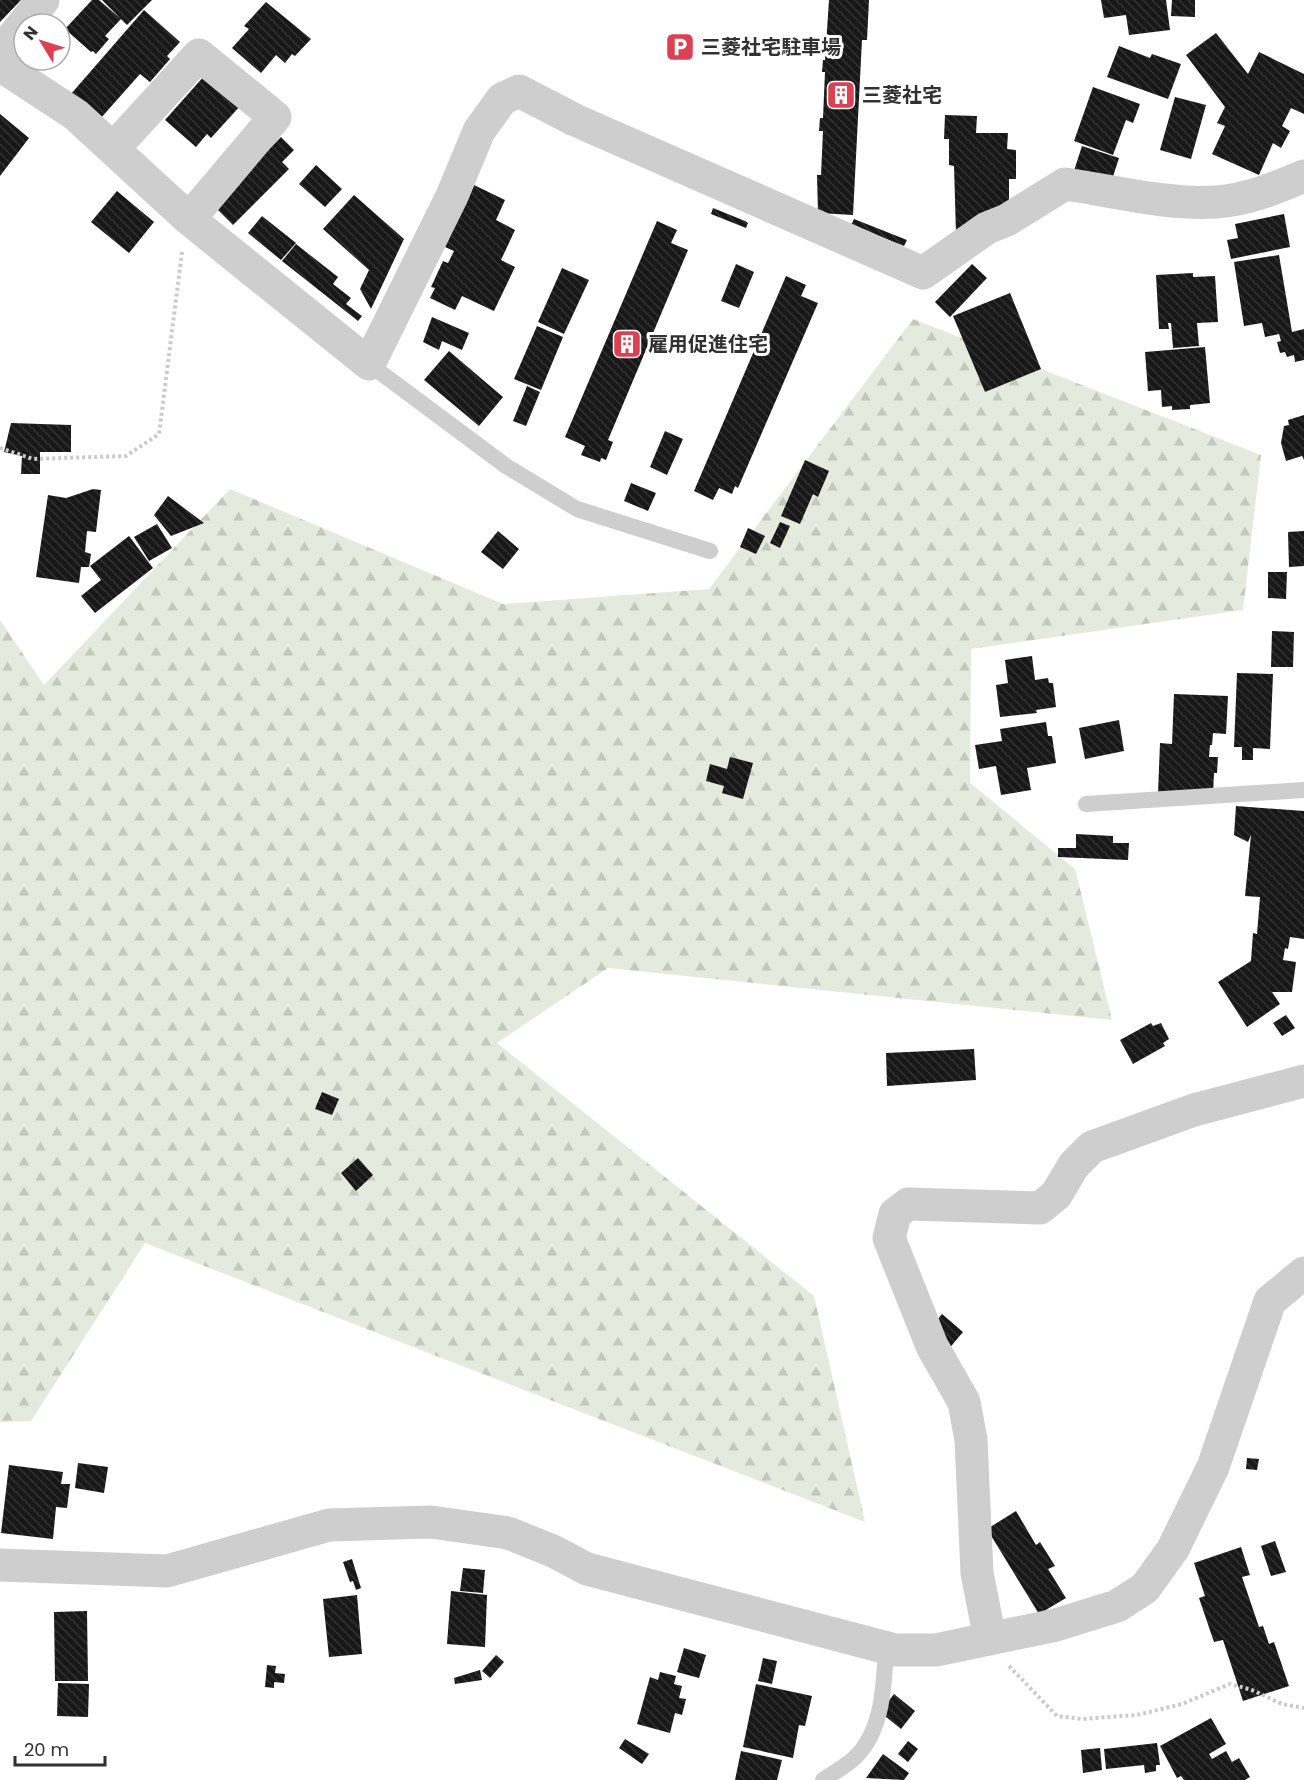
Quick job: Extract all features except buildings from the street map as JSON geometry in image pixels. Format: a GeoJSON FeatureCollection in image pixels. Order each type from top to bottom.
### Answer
{"type":"FeatureCollection","features":[{"type":"Feature","properties":{"kind":"street"},"geometry":{"type":"LineString","coordinates":[[0,53],[43,0]]}},
{"type":"Feature","properties":{"kind":"street"},"geometry":{"type":"LineString","coordinates":[[113,149],[199,55],[275,117],[189,219]]}},
{"type":"Feature","properties":{"kind":"street"},"geometry":{"type":"LineString","coordinates":[[0,65],[76,115],[189,219],[369,364],[452,196],[479,131],[502,99],[519,91],[575,120],[923,273],[987,228],[1007,220],[1065,184],[1178,200],[1216,202],[1259,194],[1304,176]]}},
{"type":"Feature","properties":{"kind":"street"},"geometry":{"type":"LineString","coordinates":[[987,1639],[977,1573],[971,1440],[964,1402],[933,1346],[889,1239],[895,1214],[909,1203],[1040,1208],[1056,1194],[1074,1165],[1092,1147],[1194,1110],[1304,1081]]}},
{"type":"Feature","properties":{"kind":"street"},"geometry":{"type":"LineString","coordinates":[[0,1565],[167,1571],[329,1525],[431,1522],[508,1533],[553,1551],[587,1569],[886,1647],[936,1650],[1056,1625],[1117,1606],[1145,1588],[1159,1571],[1173,1550],[1213,1467],[1269,1301],[1304,1272]]}},
{"type":"Feature","properties":{"kind":"lane"},"geometry":{"type":"LineString","coordinates":[[369,364],[506,466],[577,509],[710,551]]}},
{"type":"Feature","properties":{"kind":"lane"},"geometry":{"type":"LineString","coordinates":[[1086,804],[1304,790]]}},
{"type":"Feature","properties":{"kind":"lane"},"geometry":{"type":"LineString","coordinates":[[823,1780],[853,1760],[877,1725],[884,1681],[886,1647]]}},
{"type":"Feature","properties":{"kind":"path"},"geometry":{"type":"LineString","coordinates":[[0,448],[33,459],[126,456],[159,434],[177,280],[189,219]]}},
{"type":"Feature","properties":{"kind":"path"},"geometry":{"type":"LineString","coordinates":[[987,1639],[1057,1716],[1082,1719],[1137,1715],[1182,1704],[1230,1684],[1252,1690],[1282,1704],[1304,1708]]}},
{"type":"Feature","properties":{"kind":"green space"},"geometry":{"type":"Polygon","coordinates":[[[913,319],[1261,455],[1243,610],[971,649],[970,783],[1075,869],[1112,1020],[608,968],[497,1043],[814,1296],[865,1522],[145,1243],[31,1421],[0,1422],[0,620],[44,685],[230,489],[503,604],[709,589],[913,319]]]}},
{"type":"Feature","properties":{"kind":"place","name":"三菱社宅駐車場"},"geometry":{"type":"Point","coordinates":[680,47]}},
{"type":"Feature","properties":{"kind":"place","name":"三菱社宅"},"geometry":{"type":"Point","coordinates":[841,95]}},
{"type":"Feature","properties":{"kind":"place","name":"雇用促進住宅"},"geometry":{"type":"Point","coordinates":[627,344]}}]}
